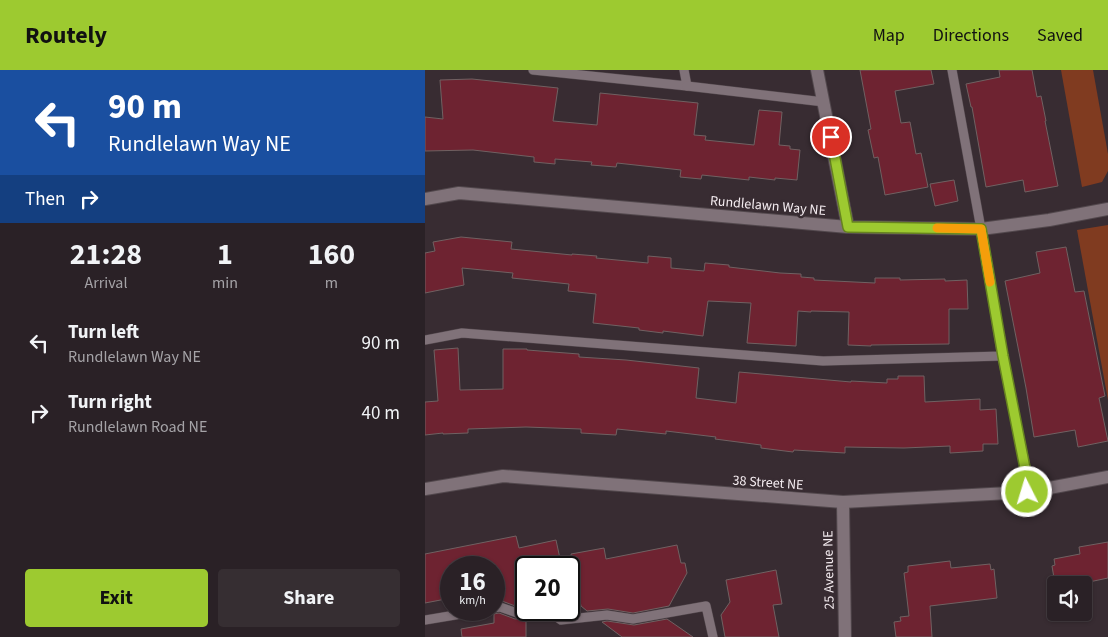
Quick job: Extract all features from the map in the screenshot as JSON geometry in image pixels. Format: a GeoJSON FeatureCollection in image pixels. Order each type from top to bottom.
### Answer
{"type":"FeatureCollection","features":[{"type":"Feature","properties":{"kind":"street"},"geometry":{"type":"LineString","coordinates":[[817,70],[848,227]]}},
{"type":"Feature","properties":{"kind":"street","name":"Rundlelawn Way NE"},"geometry":{"type":"LineString","coordinates":[[425,199],[459,193],[848,227],[981,229],[1049,220],[1108,209]]}},
{"type":"Feature","properties":{"kind":"street","name":"38 Street NE"},"geometry":{"type":"LineString","coordinates":[[425,489],[503,476],[843,502],[1027,492],[1108,477]]}},
{"type":"Feature","properties":{"kind":"street","name":"25 Avenue NE"},"geometry":{"type":"LineString","coordinates":[[843,502],[845,637]]}},
{"type":"Feature","properties":{"kind":"lane"},"geometry":{"type":"LineString","coordinates":[[533,70],[824,102]]}},
{"type":"Feature","properties":{"kind":"lane"},"geometry":{"type":"LineString","coordinates":[[684,70],[687,86]]}},
{"type":"Feature","properties":{"kind":"lane"},"geometry":{"type":"LineString","coordinates":[[952,70],[1025,468],[1027,492]]}},
{"type":"Feature","properties":{"kind":"lane"},"geometry":{"type":"LineString","coordinates":[[425,340],[462,333],[823,361],[1003,356]]}},
{"type":"Feature","properties":{"kind":"lane"},"geometry":{"type":"LineString","coordinates":[[580,618],[607,614],[633,619],[706,606],[713,637]]}},
{"type":"Feature","properties":{"kind":"lane"},"geometry":{"type":"LineString","coordinates":[[425,620],[440,618]]}},
{"type":"Feature","properties":{"kind":"shaded area"},"geometry":{"type":"Polygon","coordinates":[[[1061,70],[1093,70],[1108,154],[1108,171],[1102,182],[1082,187],[1061,70]]]}},
{"type":"Feature","properties":{"kind":"shaded area"},"geometry":{"type":"Polygon","coordinates":[[[1108,225],[1108,400],[1077,230],[1108,225]]]}},
{"type":"Feature","properties":{"kind":"building"},"geometry":{"type":"Polygon","coordinates":[[[860,70],[931,70],[934,84],[895,91],[901,123],[910,122],[916,154],[921,153],[928,187],[885,195],[878,157],[874,158],[868,130],[871,129],[860,70]]]}},
{"type":"Feature","properties":{"kind":"building"},"geometry":{"type":"Polygon","coordinates":[[[999,70],[1032,70],[1037,97],[1041,96],[1058,186],[1025,192],[1023,180],[986,187],[972,107],[966,84],[1000,77],[999,70]]]}},
{"type":"Feature","properties":{"kind":"building"},"geometry":{"type":"Polygon","coordinates":[[[472,79],[558,88],[553,121],[597,125],[600,93],[698,103],[694,135],[706,136],[705,140],[754,145],[759,110],[782,112],[779,145],[790,146],[790,149],[800,150],[797,180],[749,177],[749,180],[702,175],[701,179],[680,177],[681,170],[617,163],[616,167],[591,165],[592,162],[555,159],[555,164],[534,162],[534,157],[473,150],[425,151],[425,117],[443,119],[440,80],[472,79]]]}},
{"type":"Feature","properties":{"kind":"building"},"geometry":{"type":"Polygon","coordinates":[[[954,180],[958,201],[935,206],[930,184],[954,180]]]}},
{"type":"Feature","properties":{"kind":"building"},"geometry":{"type":"Polygon","coordinates":[[[461,237],[512,242],[511,249],[597,256],[596,258],[648,263],[648,256],[671,258],[671,268],[704,271],[705,263],[801,274],[801,277],[814,278],[814,280],[875,283],[875,278],[967,280],[968,309],[949,309],[949,344],[848,345],[849,312],[811,311],[798,311],[796,346],[747,343],[751,303],[708,301],[703,336],[639,330],[639,328],[593,323],[596,294],[568,291],[569,284],[512,278],[513,273],[462,268],[464,285],[425,293],[425,253],[435,251],[433,242],[461,237]]]}},
{"type":"Feature","properties":{"kind":"building"},"geometry":{"type":"Polygon","coordinates":[[[1066,247],[1075,292],[1084,291],[1105,396],[1099,398],[1108,441],[1078,447],[1075,430],[1034,437],[1005,281],[1040,273],[1036,252],[1066,247]]]}},
{"type":"Feature","properties":{"kind":"building"},"geometry":{"type":"Polygon","coordinates":[[[458,348],[460,390],[503,389],[503,349],[527,349],[579,354],[579,357],[699,368],[696,398],[736,403],[739,372],[851,382],[887,383],[887,379],[898,379],[898,376],[924,376],[925,402],[980,399],[980,410],[996,409],[998,444],[983,444],[983,451],[950,453],[950,446],[904,448],[845,447],[845,453],[794,450],[793,452],[761,448],[761,445],[715,439],[716,437],[666,431],[666,434],[617,429],[616,435],[581,433],[581,429],[526,427],[468,429],[468,433],[425,435],[425,402],[438,401],[434,350],[458,348]]]}},
{"type":"Feature","properties":{"kind":"building"},"geometry":{"type":"Polygon","coordinates":[[[516,536],[519,548],[556,540],[559,556],[515,556],[515,606],[505,602],[505,556],[440,556],[440,600],[425,603],[425,554],[516,536]]]}},
{"type":"Feature","properties":{"kind":"building"},"geometry":{"type":"Polygon","coordinates":[[[1108,542],[1108,578],[1092,581],[1092,576],[1054,576],[1052,566],[1055,565],[1054,559],[1080,554],[1079,547],[1108,542]]]}},
{"type":"Feature","properties":{"kind":"building"},"geometry":{"type":"Polygon","coordinates":[[[677,545],[681,563],[685,563],[687,573],[669,606],[633,613],[608,609],[587,611],[581,606],[580,601],[580,556],[571,556],[571,554],[604,548],[606,559],[677,545]]]}},
{"type":"Feature","properties":{"kind":"building"},"geometry":{"type":"Polygon","coordinates":[[[950,561],[951,568],[990,564],[991,570],[994,569],[997,598],[930,606],[932,637],[896,637],[894,622],[901,621],[900,617],[909,616],[904,573],[908,572],[908,566],[950,561]]]}},
{"type":"Feature","properties":{"kind":"building"},"geometry":{"type":"Polygon","coordinates":[[[776,570],[782,604],[773,605],[779,637],[725,637],[721,615],[730,602],[726,580],[776,570]]]}},
{"type":"Feature","properties":{"kind":"building"},"geometry":{"type":"Polygon","coordinates":[[[505,615],[515,619],[515,621],[526,621],[526,637],[462,637],[461,629],[494,623],[494,621],[505,621],[505,615]]]}},
{"type":"Feature","properties":{"kind":"building"},"geometry":{"type":"Polygon","coordinates":[[[667,619],[693,637],[622,637],[602,622],[634,625],[667,619]]]}},
{"type":"Feature","properties":{"kind":"slow traffic"},"geometry":{"type":"LineString","coordinates":[[937,228],[981,229],[990,282]]}},
{"type":"Feature","properties":{"kind":"route"},"geometry":{"type":"LineString","coordinates":[[831,137],[848,227],[981,229],[1025,468],[1027,492]]}}]}
